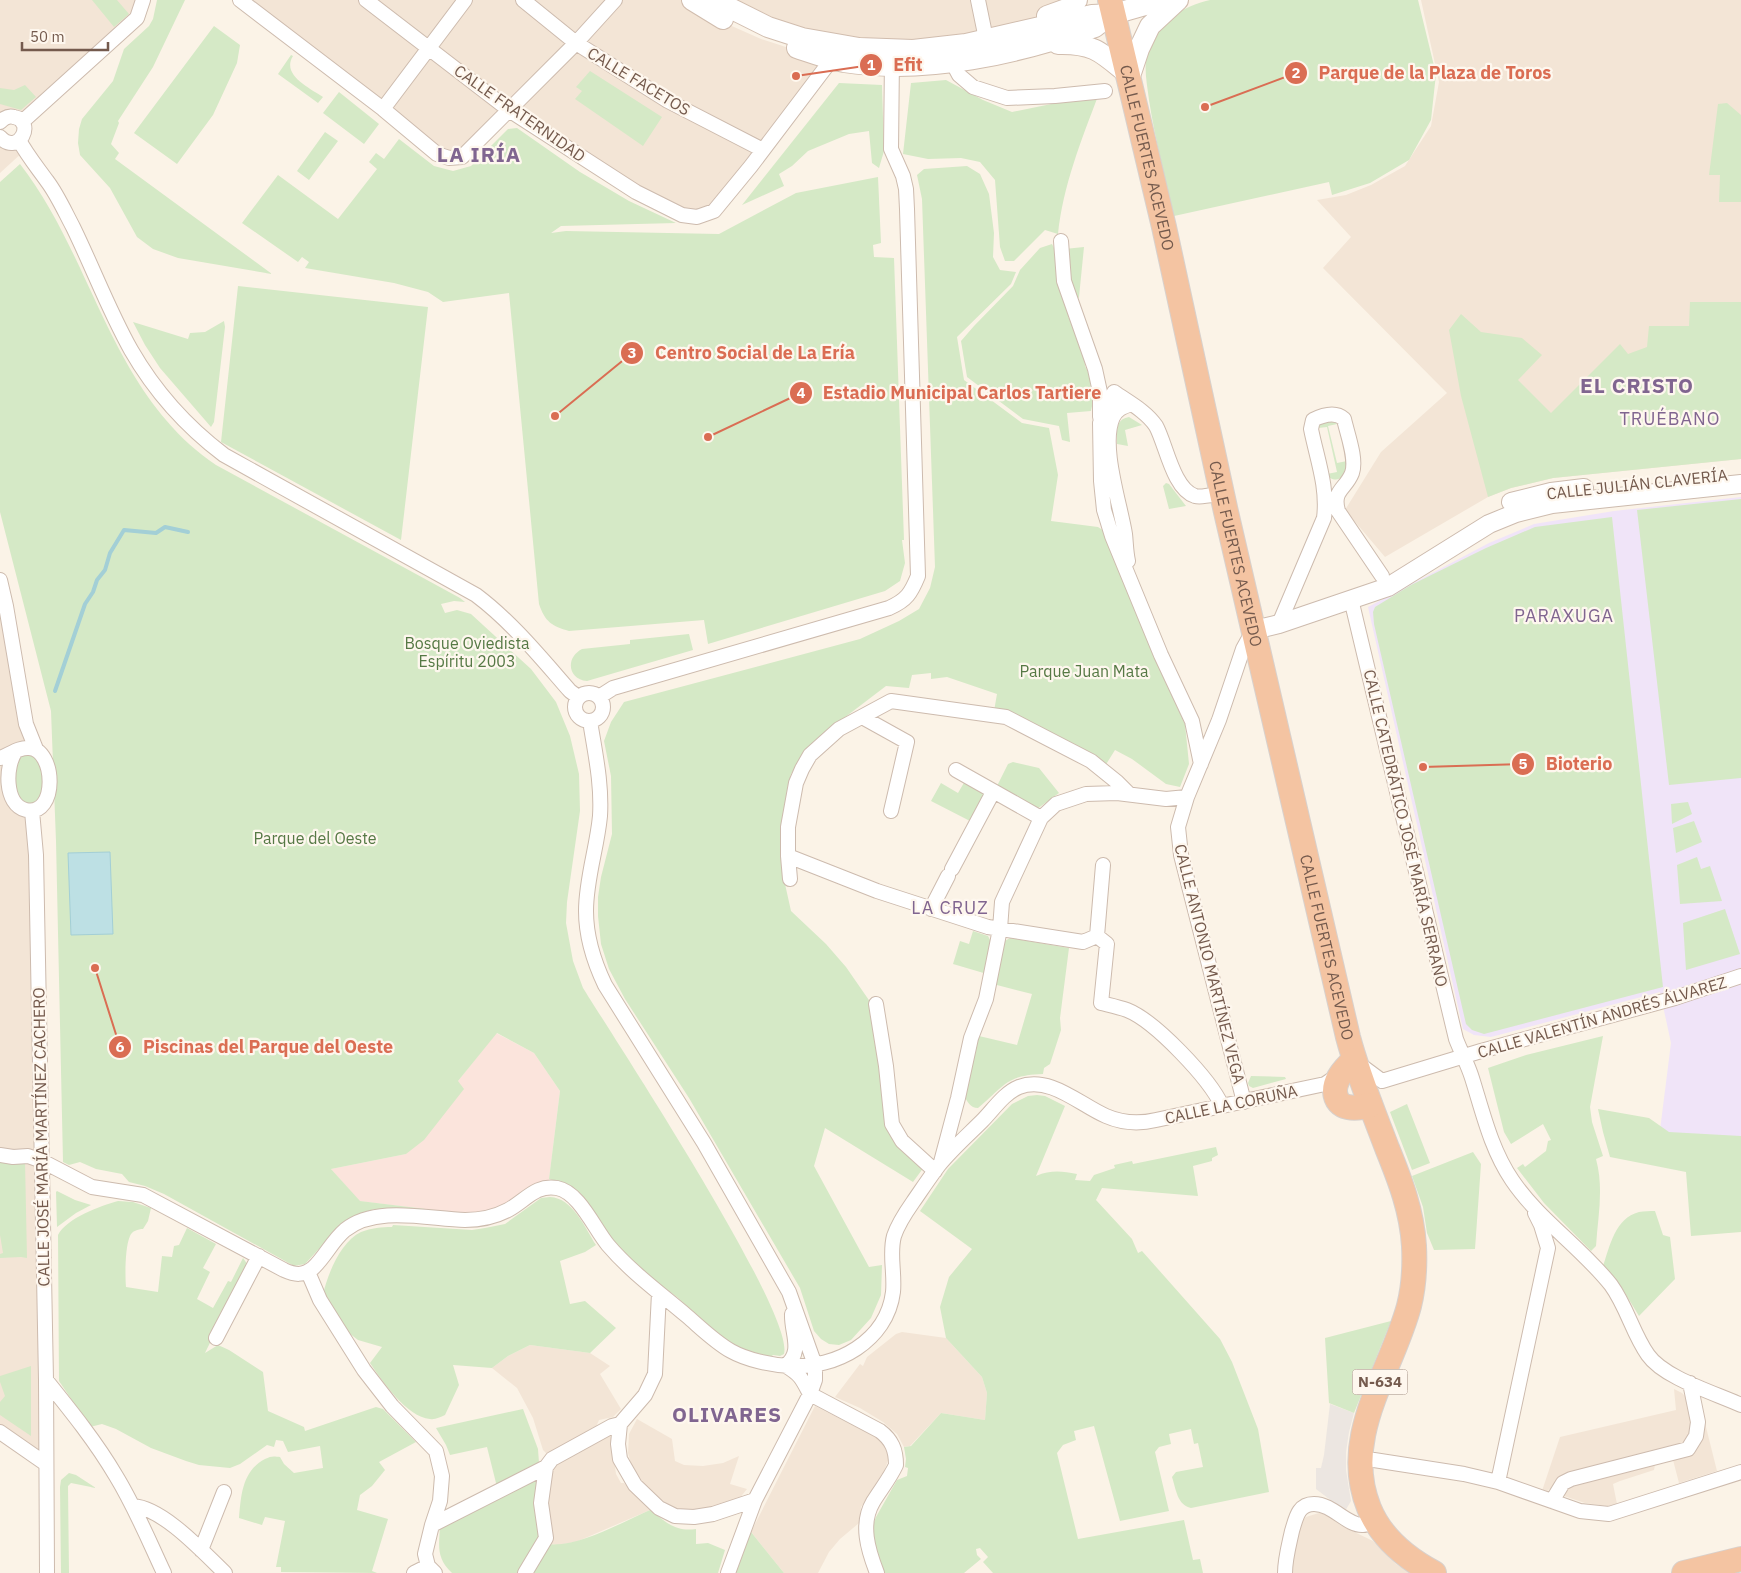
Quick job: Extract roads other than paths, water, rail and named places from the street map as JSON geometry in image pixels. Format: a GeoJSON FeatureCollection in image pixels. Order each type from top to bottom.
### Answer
{"type":"FeatureCollection","features":[{"type":"Feature","properties":{"kind":"highway","name":"CALLE FUERTES ACEVEDO"},"geometry":{"type":"LineString","coordinates":[[1112,7],[1130,76],[1254,630],[1339,1077],[1370,1105],[1408,1202],[1412,1230],[1414,1274],[1409,1306],[1372,1402],[1365,1426],[1360,1460]]}},
{"type":"Feature","properties":{"kind":"highway"},"geometry":{"type":"LineString","coordinates":[[1339,1077],[1338,1098],[1345,1107],[1356,1109],[1370,1105]]}},
{"type":"Feature","properties":{"kind":"highway","name":"N-634"},"geometry":{"type":"LineString","coordinates":[[1360,1460],[1362,1490],[1374,1521],[1393,1545],[1416,1563],[1434,1573]]}},
{"type":"Feature","properties":{"kind":"highway"},"geometry":{"type":"LineString","coordinates":[[1684,1573],[1741,1559]]}},
{"type":"Feature","properties":{"kind":"main road"},"geometry":{"type":"LineString","coordinates":[[692,0],[713,14],[745,30],[781,44],[851,63],[946,48],[1092,15],[1112,7],[1163,0]]}},
{"type":"Feature","properties":{"kind":"main road"},"geometry":{"type":"LineString","coordinates":[[714,0],[748,18],[792,35],[892,58],[952,62],[1038,45],[1095,27],[1112,7]]}},
{"type":"Feature","properties":{"kind":"main road"},"geometry":{"type":"LineString","coordinates":[[986,39],[1069,8],[1077,0]]}},
{"type":"Feature","properties":{"kind":"main road"},"geometry":{"type":"LineString","coordinates":[[1038,45],[1076,44],[1091,47],[1098,50],[1130,76],[1139,49],[1150,26],[1178,0]]}},
{"type":"Feature","properties":{"kind":"street"},"geometry":{"type":"LineString","coordinates":[[22,122],[137,18],[143,0]]}},
{"type":"Feature","properties":{"kind":"street","name":"CALLE FRATERNIDAD"},"geometry":{"type":"LineString","coordinates":[[366,0],[509,110],[636,192],[682,215],[696,217],[714,211],[763,150]]}},
{"type":"Feature","properties":{"kind":"street"},"geometry":{"type":"LineString","coordinates":[[383,108],[465,0]]}},
{"type":"Feature","properties":{"kind":"street","name":"CALLE FACETOS"},"geometry":{"type":"LineString","coordinates":[[523,0],[576,43],[668,101],[763,150]]}},
{"type":"Feature","properties":{"kind":"street"},"geometry":{"type":"LineString","coordinates":[[248,2],[383,108],[437,154],[448,158],[462,158],[576,43],[615,0]]}},
{"type":"Feature","properties":{"kind":"street"},"geometry":{"type":"LineString","coordinates":[[978,0],[986,39]]}},
{"type":"Feature","properties":{"kind":"street"},"geometry":{"type":"LineString","coordinates":[[599,698],[613,688],[889,608],[899,604],[908,597],[913,587],[918,576],[907,209],[903,176],[891,149],[892,58]]}},
{"type":"Feature","properties":{"kind":"street"},"geometry":{"type":"LineString","coordinates":[[763,150],[832,59]]}},
{"type":"Feature","properties":{"kind":"street"},"geometry":{"type":"LineString","coordinates":[[952,62],[972,87],[1007,98],[1105,92]]}},
{"type":"Feature","properties":{"kind":"street"},"geometry":{"type":"LineString","coordinates":[[0,122],[7,117],[16,117],[22,122],[24,134],[15,142],[7,142],[0,137]]}},
{"type":"Feature","properties":{"kind":"street"},"geometry":{"type":"LineString","coordinates":[[19,140],[25,153],[48,182],[73,226],[131,350],[149,377],[176,410],[206,441],[224,455],[476,595],[532,647],[570,691],[578,697]]}},
{"type":"Feature","properties":{"kind":"street"},"geometry":{"type":"LineString","coordinates":[[1061,241],[1064,282],[1095,369],[1100,392],[1101,481],[1104,510],[1112,536],[1161,655],[1192,721],[1201,764]]}},
{"type":"Feature","properties":{"kind":"street"},"geometry":{"type":"LineString","coordinates":[[1095,369],[1114,392],[1145,414],[1155,426],[1170,464],[1179,482],[1186,490],[1200,497],[1222,493]]}},
{"type":"Feature","properties":{"kind":"street"},"geometry":{"type":"LineString","coordinates":[[1100,423],[1114,392]]}},
{"type":"Feature","properties":{"kind":"street"},"geometry":{"type":"LineString","coordinates":[[1131,404],[1119,408],[1113,417],[1110,429],[1110,455],[1133,586]]}},
{"type":"Feature","properties":{"kind":"street"},"geometry":{"type":"LineString","coordinates":[[1324,518],[1326,504],[1311,429],[1313,420],[1330,414],[1339,415],[1344,419],[1353,459],[1352,472],[1336,496],[1338,512],[1382,576]]}},
{"type":"Feature","properties":{"kind":"street","name":"CALLE JULIÁN CLAVERÍA"},"geometry":{"type":"LineString","coordinates":[[1351,599],[1382,576],[1486,513],[1512,502],[1551,492],[1741,473]]}},
{"type":"Feature","properties":{"kind":"street"},"geometry":{"type":"LineString","coordinates":[[1322,478],[1331,485],[1336,486],[1346,482]]}},
{"type":"Feature","properties":{"kind":"street","name":"CALLE JULIÁN CLAVERÍA"},"geometry":{"type":"LineString","coordinates":[[1254,630],[1279,624],[1388,587],[1475,533],[1516,513],[1552,504],[1741,484]]}},
{"type":"Feature","properties":{"kind":"street"},"geometry":{"type":"LineString","coordinates":[[1104,510],[1120,507]]}},
{"type":"Feature","properties":{"kind":"street"},"geometry":{"type":"LineString","coordinates":[[1279,624],[1324,518],[1329,511],[1338,512]]}},
{"type":"Feature","properties":{"kind":"street"},"geometry":{"type":"LineString","coordinates":[[0,580],[26,724],[36,749],[43,755],[47,763],[48,797],[44,804],[32,811],[25,810],[6,797],[4,772],[10,758],[16,751]]}},
{"type":"Feature","properties":{"kind":"street","name":"CALLE CATEDRÁTICO JOSÉ MARÍA SERRANO"},"geometry":{"type":"LineString","coordinates":[[1351,599],[1456,1039],[1472,1075],[1497,1153],[1512,1180],[1531,1203]]}},
{"type":"Feature","properties":{"kind":"street","name":"CALLE ANTONIO MARTÍNEZ VEGA"},"geometry":{"type":"LineString","coordinates":[[1244,1102],[1181,855],[1178,827],[1186,797],[1220,720],[1243,649],[1254,630]]}},
{"type":"Feature","properties":{"kind":"street"},"geometry":{"type":"LineString","coordinates":[[590,692],[599,698],[602,704],[601,713],[598,717],[590,721],[577,715],[574,706],[578,697],[590,692]]}},
{"type":"Feature","properties":{"kind":"street"},"geometry":{"type":"LineString","coordinates":[[790,879],[788,827],[796,783],[802,769],[810,755],[839,729],[891,701],[1006,717],[1091,761],[1129,794]]}},
{"type":"Feature","properties":{"kind":"street"},"geometry":{"type":"LineString","coordinates":[[862,717],[907,742],[891,811]]}},
{"type":"Feature","properties":{"kind":"street"},"geometry":{"type":"LineString","coordinates":[[1192,721],[1206,724],[1220,720]]}},
{"type":"Feature","properties":{"kind":"street"},"geometry":{"type":"LineString","coordinates":[[590,721],[599,770],[600,815],[586,910],[588,934],[597,968],[605,985],[709,1151],[770,1258],[792,1300],[815,1365],[815,1380],[811,1392],[754,1500],[728,1573]]}},
{"type":"Feature","properties":{"kind":"street"},"geometry":{"type":"LineString","coordinates":[[0,758],[26,748],[36,749]]}},
{"type":"Feature","properties":{"kind":"street"},"geometry":{"type":"LineString","coordinates":[[956,770],[1041,818]]}},
{"type":"Feature","properties":{"kind":"street"},"geometry":{"type":"LineString","coordinates":[[930,909],[993,792]]}},
{"type":"Feature","properties":{"kind":"street"},"geometry":{"type":"LineString","coordinates":[[0,1155],[28,1156],[42,1161],[92,1187],[132,1192],[153,1199],[291,1273],[297,1274],[308,1272],[318,1264],[342,1233],[351,1226],[367,1219],[388,1216],[466,1220],[486,1218],[510,1209],[534,1191],[554,1187],[568,1191],[619,1256],[710,1336],[731,1351],[742,1356],[786,1366],[815,1365],[841,1358],[855,1350],[873,1335],[885,1317],[892,1301],[895,1234],[910,1206],[938,1166],[958,1098],[971,1038],[986,999],[1000,929],[1002,902],[1041,818],[1056,804],[1070,798],[1096,793],[1129,794],[1166,799],[1186,797]]}},
{"type":"Feature","properties":{"kind":"street","name":"CALLE JOSÉ MARÍA MARTÍNEZ CACHERO"},"geometry":{"type":"LineString","coordinates":[[32,811],[36,855],[46,1380],[47,1573]]}},
{"type":"Feature","properties":{"kind":"street"},"geometry":{"type":"LineString","coordinates":[[788,856],[877,891],[988,928],[1083,942],[1097,936]]}},
{"type":"Feature","properties":{"kind":"street"},"geometry":{"type":"LineString","coordinates":[[1097,936],[1103,865]]}},
{"type":"Feature","properties":{"kind":"street"},"geometry":{"type":"LineString","coordinates":[[1097,936],[1107,944],[1101,1003],[1128,1010],[1155,1029],[1194,1067],[1217,1095],[1222,1106]]}},
{"type":"Feature","properties":{"kind":"street","name":"CALLE VALENTÍN ANDRÉS ÁLVAREZ"},"geometry":{"type":"LineString","coordinates":[[1382,1081],[1675,998],[1741,976]]}},
{"type":"Feature","properties":{"kind":"street"},"geometry":{"type":"LineString","coordinates":[[876,1004],[886,1066],[892,1124],[902,1142],[938,1166]]}},
{"type":"Feature","properties":{"kind":"street"},"geometry":{"type":"LineString","coordinates":[[1339,1077],[1382,1081],[1377,1095],[1370,1105]]}},
{"type":"Feature","properties":{"kind":"street","name":"CALLE LA CORUÑA"},"geometry":{"type":"LineString","coordinates":[[938,1166],[1009,1093],[1028,1085],[1046,1086],[1108,1117],[1130,1122],[1146,1122],[1244,1102],[1339,1077]]}},
{"type":"Feature","properties":{"kind":"street"},"geometry":{"type":"LineString","coordinates":[[953,1115],[956,1124],[969,1134]]}},
{"type":"Feature","properties":{"kind":"street"},"geometry":{"type":"LineString","coordinates":[[1531,1203],[1611,1285],[1624,1305],[1642,1345],[1655,1364],[1670,1375],[1741,1404]]}},
{"type":"Feature","properties":{"kind":"street"},"geometry":{"type":"LineString","coordinates":[[1498,1482],[1548,1248],[1541,1225],[1531,1203]]}},
{"type":"Feature","properties":{"kind":"street"},"geometry":{"type":"LineString","coordinates":[[1548,1248],[1565,1238]]}},
{"type":"Feature","properties":{"kind":"street"},"geometry":{"type":"LineString","coordinates":[[216,1338],[259,1256]]}},
{"type":"Feature","properties":{"kind":"street"},"geometry":{"type":"LineString","coordinates":[[308,1272],[320,1300],[364,1370],[392,1406],[436,1451],[442,1476],[440,1501],[425,1554],[432,1570],[414,1573]]}},
{"type":"Feature","properties":{"kind":"street"},"geometry":{"type":"LineString","coordinates":[[659,1292],[655,1374],[645,1395],[620,1424],[618,1444],[623,1477],[635,1485],[659,1508],[676,1516],[694,1517],[713,1514],[754,1500]]}},
{"type":"Feature","properties":{"kind":"street"},"geometry":{"type":"LineString","coordinates":[[786,1366],[796,1351],[792,1324],[792,1300]]}},
{"type":"Feature","properties":{"kind":"street"},"geometry":{"type":"LineString","coordinates":[[657,1314],[678,1308]]}},
{"type":"Feature","properties":{"kind":"street"},"geometry":{"type":"LineString","coordinates":[[808,1345],[841,1358]]}},
{"type":"Feature","properties":{"kind":"street"},"geometry":{"type":"LineString","coordinates":[[811,1392],[841,1358]]}},
{"type":"Feature","properties":{"kind":"street"},"geometry":{"type":"LineString","coordinates":[[786,1366],[797,1372],[811,1392],[880,1431],[893,1446],[896,1465],[873,1502],[866,1518],[867,1536],[876,1573]]}},
{"type":"Feature","properties":{"kind":"street"},"geometry":{"type":"LineString","coordinates":[[46,1380],[69,1408],[116,1476],[133,1506],[164,1573]]}},
{"type":"Feature","properties":{"kind":"street"},"geometry":{"type":"LineString","coordinates":[[1552,1501],[1563,1483],[1571,1479],[1688,1449],[1696,1436],[1698,1422],[1690,1383]]}},
{"type":"Feature","properties":{"kind":"street"},"geometry":{"type":"LineString","coordinates":[[432,1525],[546,1467],[552,1459],[612,1426],[620,1424]]}},
{"type":"Feature","properties":{"kind":"street"},"geometry":{"type":"LineString","coordinates":[[0,1432],[46,1464]]}},
{"type":"Feature","properties":{"kind":"street"},"geometry":{"type":"LineString","coordinates":[[1360,1460],[1374,1460],[1430,1468],[1498,1482],[1580,1511],[1609,1514],[1741,1472]]}},
{"type":"Feature","properties":{"kind":"street"},"geometry":{"type":"LineString","coordinates":[[526,1573],[546,1538],[541,1503],[546,1467]]}},
{"type":"Feature","properties":{"kind":"street"},"geometry":{"type":"LineString","coordinates":[[201,1550],[224,1492]]}},
{"type":"Feature","properties":{"kind":"street"},"geometry":{"type":"LineString","coordinates":[[1284,1573],[1296,1516],[1306,1505],[1317,1504],[1324,1506],[1353,1522],[1363,1525],[1374,1521]]}},
{"type":"Feature","properties":{"kind":"street"},"geometry":{"type":"LineString","coordinates":[[133,1506],[142,1507],[154,1512],[189,1539],[225,1573]]}},
{"type":"Feature","properties":{"kind":"water"},"geometry":{"type":"Polygon","coordinates":[[[110,852],[113,934],[71,935],[68,853],[110,852]]]}},
{"type":"Feature","properties":{"kind":"waterway"},"geometry":{"type":"LineString","coordinates":[[55,691],[85,604],[93,592],[97,580],[105,570],[110,553],[124,530],[156,533],[165,527],[188,532]]}},
{"type":"Feature","properties":{"kind":"place","name":"Efit"},"geometry":{"type":"Point","coordinates":[796,76]}},
{"type":"Feature","properties":{"kind":"place","name":"Parque de la Plaza de Toros"},"geometry":{"type":"Point","coordinates":[1205,107]}},
{"type":"Feature","properties":{"kind":"place","name":"Centro Social de La Ería"},"geometry":{"type":"Point","coordinates":[555,416]}},
{"type":"Feature","properties":{"kind":"place","name":"Estadio Municipal Carlos Tartiere"},"geometry":{"type":"Point","coordinates":[708,437]}},
{"type":"Feature","properties":{"kind":"place","name":"Bioterio"},"geometry":{"type":"Point","coordinates":[1423,767]}},
{"type":"Feature","properties":{"kind":"place","name":"Piscinas del Parque del Oeste"},"geometry":{"type":"Point","coordinates":[95,968]}},
{"type":"Feature","properties":{"kind":"district","name":"LA IRÍA"},"geometry":{"type":"Point","coordinates":[479,155]}},
{"type":"Feature","properties":{"kind":"district","name":"EL CRISTO"},"geometry":{"type":"Point","coordinates":[1637,386]}},
{"type":"Feature","properties":{"kind":"district","name":"TRUÉBANO"},"geometry":{"type":"Point","coordinates":[1670,419]}},
{"type":"Feature","properties":{"kind":"district","name":"PARAXUGA"},"geometry":{"type":"Point","coordinates":[1564,616]}},
{"type":"Feature","properties":{"kind":"district","name":"LA CRUZ"},"geometry":{"type":"Point","coordinates":[950,908]}},
{"type":"Feature","properties":{"kind":"district","name":"OLIVARES"},"geometry":{"type":"Point","coordinates":[727,1415]}},
{"type":"Feature","properties":{"kind":"park label","name":"Bosque Oviedista Espíritu 2003"},"geometry":{"type":"Point","coordinates":[467,652]}},
{"type":"Feature","properties":{"kind":"park label","name":"Parque Juan Mata"},"geometry":{"type":"Point","coordinates":[1084,671]}},
{"type":"Feature","properties":{"kind":"park label","name":"Parque del Oeste"},"geometry":{"type":"Point","coordinates":[315,838]}}]}
